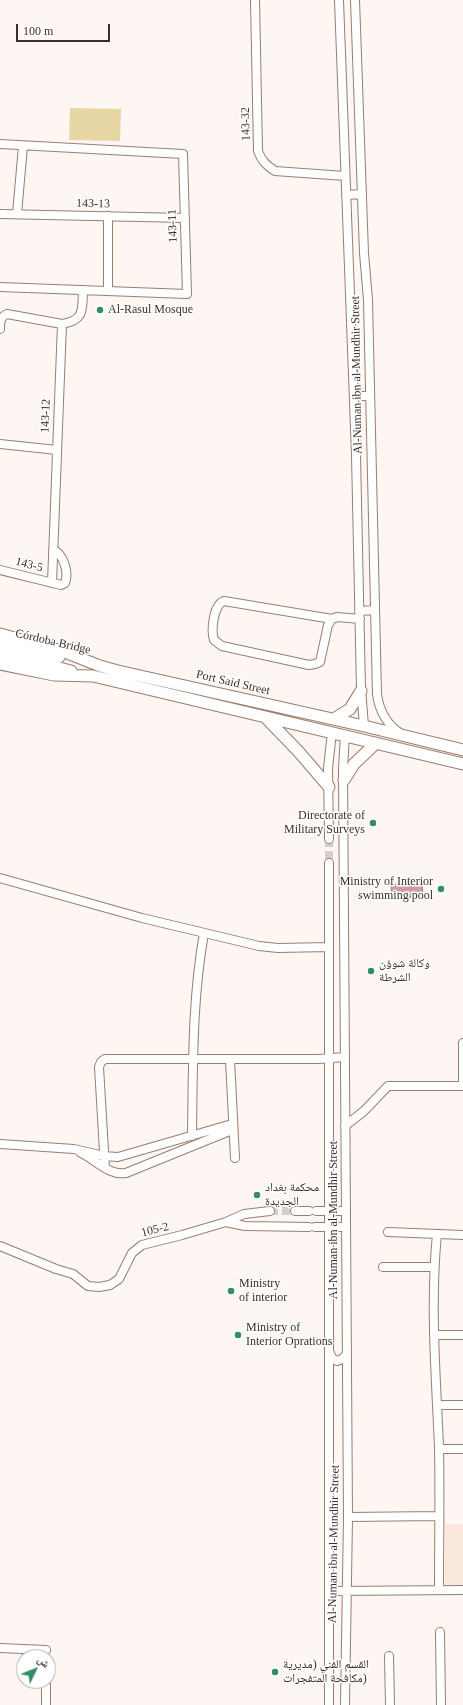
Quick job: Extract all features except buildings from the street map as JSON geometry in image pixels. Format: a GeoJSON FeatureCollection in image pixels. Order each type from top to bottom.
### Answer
{"type":"FeatureCollection","features":[{"type":"Feature","properties":{"kind":"main road","name":"Port Said Street"},"geometry":{"type":"LineString","coordinates":[[0,634],[62,651],[100,666],[463,750]]}},
{"type":"Feature","properties":{"kind":"main road","name":"Córdoba Bridge"},"geometry":{"type":"LineString","coordinates":[[0,644],[100,666]]}},
{"type":"Feature","properties":{"kind":"main road","name":"Córdoba Bridge"},"geometry":{"type":"LineString","coordinates":[[0,653],[93,676]]}},
{"type":"Feature","properties":{"kind":"main road"},"geometry":{"type":"LineString","coordinates":[[0,664],[54,675],[93,676],[463,764]]}},
{"type":"Feature","properties":{"kind":"main road"},"geometry":{"type":"LineString","coordinates":[[334,719],[350,709],[361,691]]}},
{"type":"Feature","properties":{"kind":"main road"},"geometry":{"type":"LineString","coordinates":[[265,716],[329,787]]}},
{"type":"Feature","properties":{"kind":"main road"},"geometry":{"type":"LineString","coordinates":[[344,780],[354,764],[376,743]]}},
{"type":"Feature","properties":{"kind":"street","name":"143-32"},"geometry":{"type":"LineString","coordinates":[[255,0],[258,151],[261,159],[267,166],[275,171],[345,176]]}},
{"type":"Feature","properties":{"kind":"street","name":"Al-Numan ibn al-Mundhir Street"},"geometry":{"type":"LineString","coordinates":[[339,0],[356,455],[361,691],[364,726]]}},
{"type":"Feature","properties":{"kind":"street","name":"Al-Numan ibn al-Mundhir Street"},"geometry":{"type":"LineString","coordinates":[[355,0],[362,194],[368,300],[377,694],[379,706],[393,727],[408,737]]}},
{"type":"Feature","properties":{"kind":"street","name":"143-11"},"geometry":{"type":"LineString","coordinates":[[0,144],[183,154],[187,294],[0,287]]}},
{"type":"Feature","properties":{"kind":"street"},"geometry":{"type":"LineString","coordinates":[[17,214],[23,146]]}},
{"type":"Feature","properties":{"kind":"street"},"geometry":{"type":"LineString","coordinates":[[346,194],[362,194]]}},
{"type":"Feature","properties":{"kind":"street","name":"143-13"},"geometry":{"type":"LineString","coordinates":[[0,214],[185,218]]}},
{"type":"Feature","properties":{"kind":"street"},"geometry":{"type":"LineString","coordinates":[[108,216],[108,291]]}},
{"type":"Feature","properties":{"kind":"street"},"geometry":{"type":"LineString","coordinates":[[0,329],[0,319],[7,314],[62,324],[73,322],[80,317],[83,290]]}},
{"type":"Feature","properties":{"kind":"street","name":"143-12"},"geometry":{"type":"LineString","coordinates":[[52,583],[62,324]]}},
{"type":"Feature","properties":{"kind":"street"},"geometry":{"type":"LineString","coordinates":[[354,396],[370,396]]}},
{"type":"Feature","properties":{"kind":"street"},"geometry":{"type":"LineString","coordinates":[[0,444],[57,450]]}},
{"type":"Feature","properties":{"kind":"street"},"geometry":{"type":"LineString","coordinates":[[356,455],[371,454]]}},
{"type":"Feature","properties":{"kind":"street"},"geometry":{"type":"LineString","coordinates":[[52,583],[61,585],[65,583],[67,579],[63,557],[53,550]]}},
{"type":"Feature","properties":{"kind":"street","name":"143-5"},"geometry":{"type":"LineString","coordinates":[[0,570],[52,583]]}},
{"type":"Feature","properties":{"kind":"street"},"geometry":{"type":"LineString","coordinates":[[332,619],[328,625],[320,662],[310,665],[222,646],[214,640],[212,632],[217,607],[224,601],[332,619],[337,617],[359,615],[375,610]]}},
{"type":"Feature","properties":{"kind":"street"},"geometry":{"type":"LineString","coordinates":[[329,839],[329,756],[332,732]]}},
{"type":"Feature","properties":{"kind":"street","name":"Al-Numan ibn al-Mundhir Street"},"geometry":{"type":"LineString","coordinates":[[345,735],[343,757],[348,1517],[345,1705]]}},
{"type":"Feature","properties":{"kind":"street","name":"Al-Numan ibn al-Mundhir Street"},"geometry":{"type":"LineString","coordinates":[[329,862],[329,1705]]}},
{"type":"Feature","properties":{"kind":"street"},"geometry":{"type":"LineString","coordinates":[[0,878],[124,913],[271,948],[329,947]]}},
{"type":"Feature","properties":{"kind":"street"},"geometry":{"type":"LineString","coordinates":[[329,889],[344,890]]}},
{"type":"Feature","properties":{"kind":"street"},"geometry":{"type":"LineString","coordinates":[[192,1136],[196,983],[204,933]]}},
{"type":"Feature","properties":{"kind":"street"},"geometry":{"type":"LineString","coordinates":[[346,1126],[364,1111],[388,1086],[463,1086],[463,1043]]}},
{"type":"Feature","properties":{"kind":"street"},"geometry":{"type":"LineString","coordinates":[[105,1168],[99,1067],[101,1062],[107,1059],[230,1060],[345,1057]]}},
{"type":"Feature","properties":{"kind":"street"},"geometry":{"type":"LineString","coordinates":[[230,1060],[234,1158]]}},
{"type":"Feature","properties":{"kind":"street"},"geometry":{"type":"LineString","coordinates":[[0,1144],[67,1148],[104,1156],[122,1156],[192,1136],[232,1127]]}},
{"type":"Feature","properties":{"kind":"street"},"geometry":{"type":"LineString","coordinates":[[67,1148],[87,1156],[115,1173],[126,1173],[232,1127]]}},
{"type":"Feature","properties":{"kind":"street","name":"105-2"},"geometry":{"type":"LineString","coordinates":[[0,1246],[56,1269],[73,1274],[88,1286],[95,1288],[110,1285],[119,1279],[132,1253],[138,1247],[226,1222],[251,1212],[270,1211]]}},
{"type":"Feature","properties":{"kind":"street"},"geometry":{"type":"LineString","coordinates":[[295,1211],[346,1211]]}},
{"type":"Feature","properties":{"kind":"street"},"geometry":{"type":"LineString","coordinates":[[251,1212],[251,1226]]}},
{"type":"Feature","properties":{"kind":"street","name":"105-2"},"geometry":{"type":"LineString","coordinates":[[226,1222],[251,1226],[345,1227]]}},
{"type":"Feature","properties":{"kind":"street"},"geometry":{"type":"LineString","coordinates":[[388,1232],[463,1235]]}},
{"type":"Feature","properties":{"kind":"street"},"geometry":{"type":"LineString","coordinates":[[437,1234],[434,1267],[434,1335],[439,1449],[439,1590]]}},
{"type":"Feature","properties":{"kind":"street"},"geometry":{"type":"LineString","coordinates":[[383,1266],[434,1267]]}},
{"type":"Feature","properties":{"kind":"street"},"geometry":{"type":"LineString","coordinates":[[434,1335],[463,1335]]}},
{"type":"Feature","properties":{"kind":"street"},"geometry":{"type":"LineString","coordinates":[[330,1353],[332,1358],[337,1361],[346,1355]]}},
{"type":"Feature","properties":{"kind":"street"},"geometry":{"type":"LineString","coordinates":[[437,1405],[463,1405]]}},
{"type":"Feature","properties":{"kind":"street"},"geometry":{"type":"LineString","coordinates":[[439,1449],[463,1448]]}},
{"type":"Feature","properties":{"kind":"street"},"geometry":{"type":"LineString","coordinates":[[348,1517],[438,1516]]}},
{"type":"Feature","properties":{"kind":"street"},"geometry":{"type":"LineString","coordinates":[[330,1591],[463,1590]]}},
{"type":"Feature","properties":{"kind":"street"},"geometry":{"type":"LineString","coordinates":[[440,1632],[441,1705]]}},
{"type":"Feature","properties":{"kind":"street"},"geometry":{"type":"LineString","coordinates":[[0,1648],[16,1649]]}},
{"type":"Feature","properties":{"kind":"street"},"geometry":{"type":"LineString","coordinates":[[389,1656],[390,1705]]}},
{"type":"Feature","properties":{"kind":"street"},"geometry":{"type":"LineString","coordinates":[[46,1689],[46,1705]]}},
{"type":"Feature","properties":{"kind":"shaded area"},"geometry":{"type":"Polygon","coordinates":[[[70,108],[121,109],[120,141],[69,140],[70,108]]]}},
{"type":"Feature","properties":{"kind":"shaded area"},"geometry":{"type":"Polygon","coordinates":[[[422,882],[423,896],[392,899],[391,885],[422,882]]]}},
{"type":"Feature","properties":{"kind":"shaded area"},"geometry":{"type":"Polygon","coordinates":[[[445,1524],[463,1524],[463,1586],[445,1586],[445,1524]]]}},
{"type":"Feature","properties":{"kind":"tunnel"},"geometry":{"type":"LineString","coordinates":[[329,839],[329,863]]}},
{"type":"Feature","properties":{"kind":"tunnel"},"geometry":{"type":"LineString","coordinates":[[270,1211],[295,1211]]}},
{"type":"Feature","properties":{"kind":"place","name":"Al-Rasul Mosque"},"geometry":{"type":"Point","coordinates":[100,310]}},
{"type":"Feature","properties":{"kind":"place","name":"Directorate of Military Surveys"},"geometry":{"type":"Point","coordinates":[373,823]}},
{"type":"Feature","properties":{"kind":"place","name":"Ministry of Interior swimming pool"},"geometry":{"type":"Point","coordinates":[441,889]}},
{"type":"Feature","properties":{"kind":"place","name":"وكالة شوؤن الشرطة"},"geometry":{"type":"Point","coordinates":[371,971]}},
{"type":"Feature","properties":{"kind":"place","name":"محكمة بغداد الجديدة"},"geometry":{"type":"Point","coordinates":[257,1195]}},
{"type":"Feature","properties":{"kind":"place","name":"Ministry of interior"},"geometry":{"type":"Point","coordinates":[231,1291]}},
{"type":"Feature","properties":{"kind":"place","name":"Ministry of Interior Oprations"},"geometry":{"type":"Point","coordinates":[238,1335]}},
{"type":"Feature","properties":{"kind":"place","name":"القسم الفني (مديرية مكافحة المتفجرات)"},"geometry":{"type":"Point","coordinates":[275,1672]}}]}
